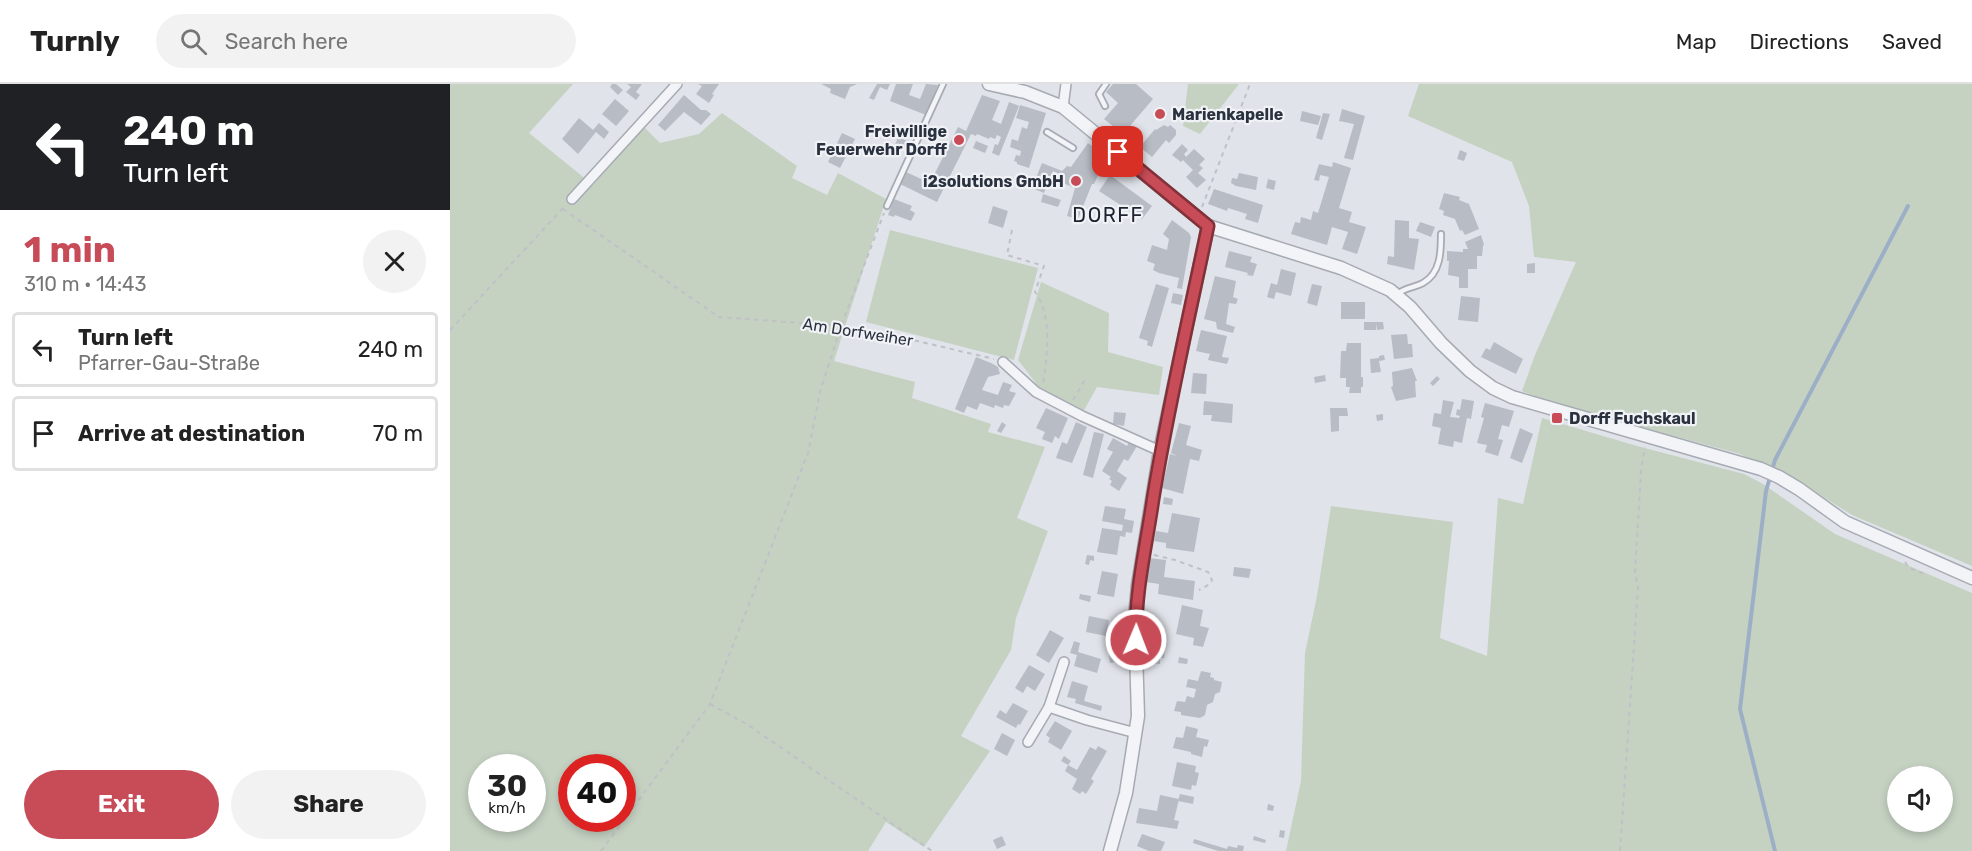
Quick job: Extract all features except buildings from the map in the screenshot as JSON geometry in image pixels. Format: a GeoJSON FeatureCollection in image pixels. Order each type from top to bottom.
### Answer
{"type":"FeatureCollection","features":[{"type":"Feature","properties":{"kind":"street"},"geometry":{"type":"LineString","coordinates":[[572,199],[677,84]]}},
{"type":"Feature","properties":{"kind":"street"},"geometry":{"type":"LineString","coordinates":[[1063,107],[1066,84]]}},
{"type":"Feature","properties":{"kind":"street"},"geometry":{"type":"LineString","coordinates":[[994,85],[1025,92],[1063,107],[1208,226],[1341,268],[1396,295],[1470,371],[1503,393],[1761,469],[1779,477],[1845,522],[1972,578]]}},
{"type":"Feature","properties":{"kind":"street"},"geometry":{"type":"LineString","coordinates":[[1110,851],[1126,792],[1136,733],[1138,585],[1160,451],[1208,226]]}},
{"type":"Feature","properties":{"kind":"street"},"geometry":{"type":"LineString","coordinates":[[1003,362],[1036,392],[1082,416],[1160,451]]}},
{"type":"Feature","properties":{"kind":"street"},"geometry":{"type":"LineString","coordinates":[[1028,742],[1049,706],[1064,662]]}},
{"type":"Feature","properties":{"kind":"street"},"geometry":{"type":"LineString","coordinates":[[1049,706],[1087,720],[1136,733]]}},
{"type":"Feature","properties":{"kind":"lane"},"geometry":{"type":"LineString","coordinates":[[887,206],[943,84]]}},
{"type":"Feature","properties":{"kind":"lane"},"geometry":{"type":"LineString","coordinates":[[1105,106],[1099,94],[1106,84]]}},
{"type":"Feature","properties":{"kind":"lane"},"geometry":{"type":"LineString","coordinates":[[1047,132],[1073,148]]}},
{"type":"Feature","properties":{"kind":"lane"},"geometry":{"type":"LineString","coordinates":[[1396,295],[1408,287],[1423,283],[1434,272],[1441,255],[1441,234]]}},
{"type":"Feature","properties":{"kind":"path"},"geometry":{"type":"LineString","coordinates":[[1197,217],[1250,84]]}},
{"type":"Feature","properties":{"kind":"path"},"geometry":{"type":"LineString","coordinates":[[601,851],[710,704],[808,453],[820,392],[841,326],[887,206]]}},
{"type":"Feature","properties":{"kind":"path","name":"Am Dorfweiher"},"geometry":{"type":"LineString","coordinates":[[450,330],[563,209],[719,317],[841,326],[917,341],[1003,362]]}},
{"type":"Feature","properties":{"kind":"path"},"geometry":{"type":"LineString","coordinates":[[1012,230],[1007,255],[1044,266],[1035,292],[1041,300],[1046,319],[1048,349],[1042,391]]}},
{"type":"Feature","properties":{"kind":"path"},"geometry":{"type":"LineString","coordinates":[[1070,405],[1085,380]]}},
{"type":"Feature","properties":{"kind":"path"},"geometry":{"type":"LineString","coordinates":[[1620,851],[1638,587],[1635,573],[1641,471],[1646,445]]}},
{"type":"Feature","properties":{"kind":"path"},"geometry":{"type":"LineString","coordinates":[[1144,554],[1175,560],[1208,572],[1212,580],[1210,584],[1199,590]]}},
{"type":"Feature","properties":{"kind":"path"},"geometry":{"type":"LineString","coordinates":[[710,704],[748,725],[932,851]]}},
{"type":"Feature","properties":{"kind":"green space"},"geometry":{"type":"Polygon","coordinates":[[[450,84],[573,84],[529,133],[593,185],[644,127],[660,143],[699,134],[722,113],[797,166],[792,178],[827,195],[838,173],[886,199],[834,361],[915,382],[912,398],[991,424],[988,432],[1045,447],[1017,518],[1048,531],[1016,618],[1011,650],[961,736],[990,751],[924,847],[886,822],[868,851],[450,851],[450,84]]]}},
{"type":"Feature","properties":{"kind":"green space"},"geometry":{"type":"Polygon","coordinates":[[[1188,84],[1239,84],[1200,134],[1183,126],[1188,84]]]}},
{"type":"Feature","properties":{"kind":"green space"},"geometry":{"type":"Polygon","coordinates":[[[1419,84],[1972,84],[1972,566],[1852,515],[1807,487],[1740,454],[1546,401],[1522,391],[1535,355],[1576,262],[1534,257],[1529,206],[1512,162],[1408,116],[1419,84]]]}},
{"type":"Feature","properties":{"kind":"green space"},"geometry":{"type":"Polygon","coordinates":[[[890,230],[1038,268],[1014,360],[866,322],[890,230]]]}},
{"type":"Feature","properties":{"kind":"green space"},"geometry":{"type":"Polygon","coordinates":[[[1041,282],[1109,313],[1108,352],[1163,367],[1159,395],[1097,387],[1083,412],[1042,391],[1018,360],[1041,282]]]}},
{"type":"Feature","properties":{"kind":"green space"},"geometry":{"type":"Polygon","coordinates":[[[1542,418],[1744,474],[1763,484],[1835,534],[1972,593],[1972,851],[1286,851],[1301,781],[1305,653],[1317,596],[1331,506],[1453,522],[1440,638],[1487,656],[1498,498],[1523,504],[1542,418]]]}},
{"type":"Feature","properties":{"kind":"waterway"},"geometry":{"type":"LineString","coordinates":[[1775,851],[1740,709],[1766,491],[1775,460],[1908,206]]}},
{"type":"Feature","properties":{"kind":"place","name":"Marienkapelle"},"geometry":{"type":"Point","coordinates":[1160,114]}},
{"type":"Feature","properties":{"kind":"place","name":"Freiwillige Feuerwehr Dorff"},"geometry":{"type":"Point","coordinates":[959,140]}},
{"type":"Feature","properties":{"kind":"place","name":"i2solutions GmbH"},"geometry":{"type":"Point","coordinates":[1076,181]}},
{"type":"Feature","properties":{"kind":"place","name":"Dorff Fuchskaul"},"geometry":{"type":"Point","coordinates":[1557,418]}},
{"type":"Feature","properties":{"kind":"district","name":"DORFF"},"geometry":{"type":"Point","coordinates":[1108,215]}},
{"type":"Feature","properties":{"kind":"route"},"geometry":{"type":"LineString","coordinates":[[1118,152],[1208,226],[1160,451],[1138,585],[1136,640]]}}]}
